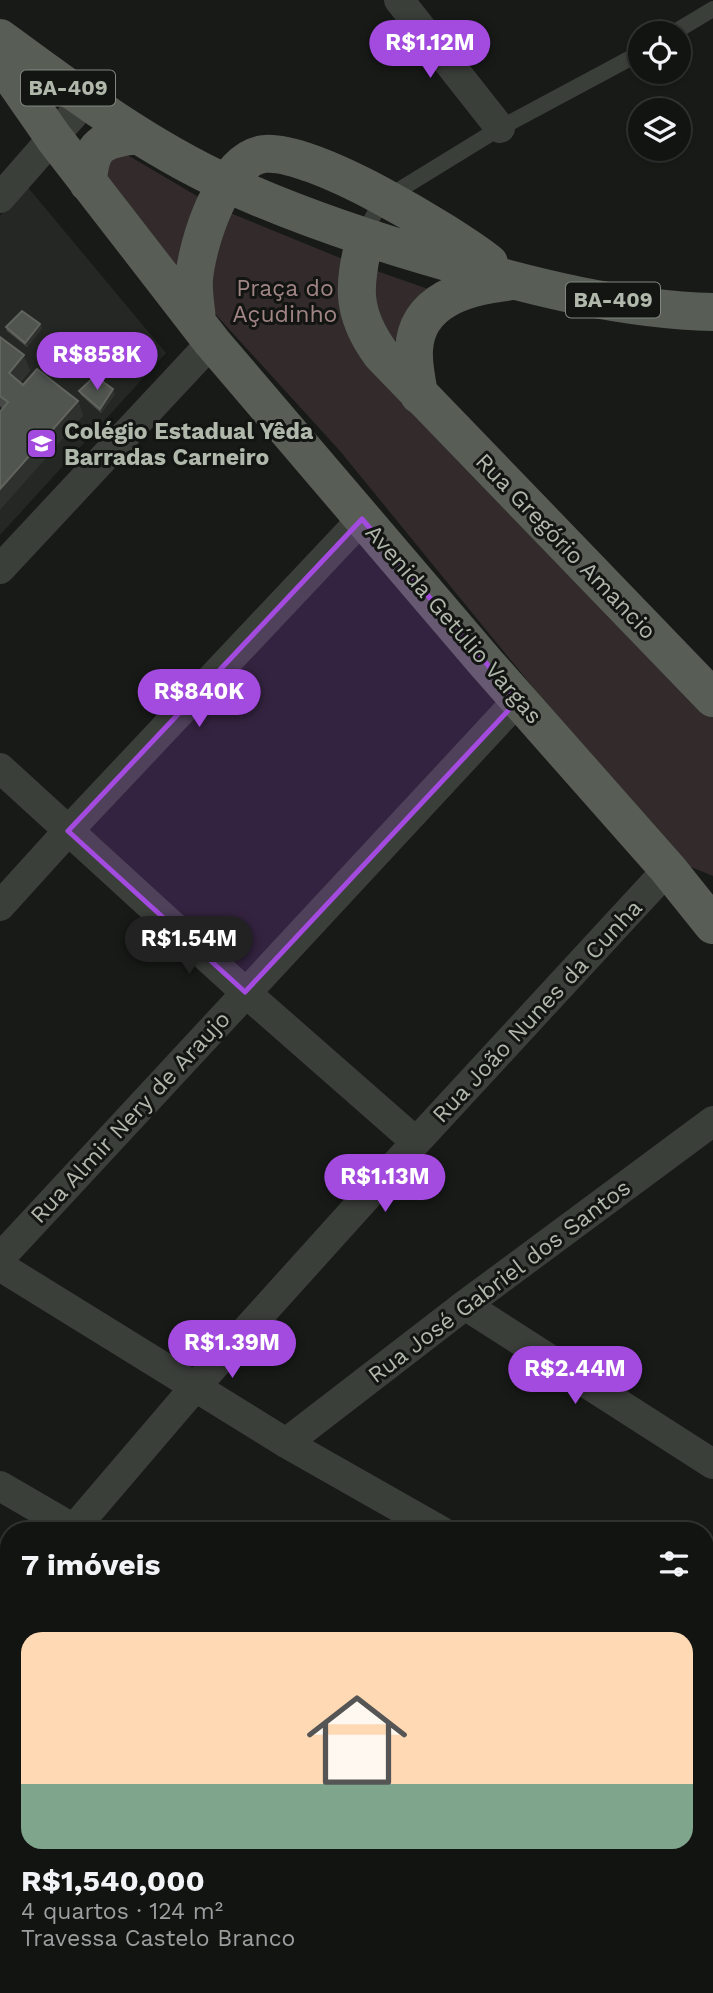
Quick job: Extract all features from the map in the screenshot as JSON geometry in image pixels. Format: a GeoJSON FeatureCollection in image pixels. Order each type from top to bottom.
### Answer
{"type":"FeatureCollection","features":[{"type":"Feature","properties":{"kind":"main road","name":"BA-409"},"geometry":{"type":"LineString","coordinates":[[0,38],[85,101],[138,135],[227,183],[365,238],[513,281],[641,305],[713,312]]}},
{"type":"Feature","properties":{"kind":"main road","name":"Avenida Getúlio Vargas"},"geometry":{"type":"LineString","coordinates":[[0,60],[54,138],[204,332],[518,700],[709,913]]}},
{"type":"Feature","properties":{"kind":"main road"},"geometry":{"type":"LineString","coordinates":[[88,183],[91,159],[102,143],[108,139],[138,135]]}},
{"type":"Feature","properties":{"kind":"main road"},"geometry":{"type":"LineString","coordinates":[[204,332],[194,279],[200,243],[227,183],[244,164],[256,156],[278,154],[315,165],[387,199],[478,254],[513,281]]}},
{"type":"Feature","properties":{"kind":"main road","name":"Rua Gregório Amancio"},"geometry":{"type":"LineString","coordinates":[[365,238],[356,290],[360,316],[375,346],[419,395],[713,698]]}},
{"type":"Feature","properties":{"kind":"main road"},"geometry":{"type":"LineString","coordinates":[[419,395],[414,347],[421,323],[429,312],[452,295],[466,289],[513,281]]}},
{"type":"Feature","properties":{"kind":"street"},"geometry":{"type":"LineString","coordinates":[[399,0],[500,128]]}},
{"type":"Feature","properties":{"kind":"street"},"geometry":{"type":"LineString","coordinates":[[0,198],[85,101]]}},
{"type":"Feature","properties":{"kind":"street"},"geometry":{"type":"LineString","coordinates":[[0,569],[204,332]]}},
{"type":"Feature","properties":{"kind":"street"},"geometry":{"type":"LineString","coordinates":[[0,906],[362,519]]}},
{"type":"Feature","properties":{"kind":"street","name":"Rua Almir Nery de Araujo"},"geometry":{"type":"LineString","coordinates":[[0,1258],[518,700]]}},
{"type":"Feature","properties":{"kind":"street"},"geometry":{"type":"LineString","coordinates":[[0,768],[245,992],[415,1142]]}},
{"type":"Feature","properties":{"kind":"street","name":"Rua João Nunes da Cunha"},"geometry":{"type":"LineString","coordinates":[[80,1522],[195,1387],[415,1142],[668,869]]}},
{"type":"Feature","properties":{"kind":"street","name":"Rua José Gabriel dos Santos"},"geometry":{"type":"LineString","coordinates":[[286,1443],[465,1305],[713,1121]]}},
{"type":"Feature","properties":{"kind":"street"},"geometry":{"type":"LineString","coordinates":[[0,1266],[286,1443],[425,1522]]}},
{"type":"Feature","properties":{"kind":"street"},"geometry":{"type":"LineString","coordinates":[[465,1305],[713,1464]]}},
{"type":"Feature","properties":{"kind":"street"},"geometry":{"type":"LineString","coordinates":[[0,1486],[60,1522]]}},
{"type":"Feature","properties":{"kind":"lane"},"geometry":{"type":"LineString","coordinates":[[691,22],[713,9]]}},
{"type":"Feature","properties":{"kind":"lane"},"geometry":{"type":"LineString","coordinates":[[365,238],[376,211],[387,199],[500,128],[628,59]]}},
{"type":"Feature","properties":{"kind":"highlighted area"},"geometry":{"type":"Polygon","coordinates":[[[362,519],[518,700],[245,992],[68,831],[362,519]]]}},
{"type":"Feature","properties":{"kind":"shaded area","name":"Colégio Estadual Yêda Barradas Carneiro"},"geometry":{"type":"Polygon","coordinates":[[[26,185],[166,353],[0,535],[0,216],[26,185]]]}},
{"type":"Feature","properties":{"kind":"green space"},"geometry":{"type":"Polygon","coordinates":[[[119,150],[207,202],[185,276],[102,176],[119,150]]]}},
{"type":"Feature","properties":{"kind":"green space","name":"Praça do Açudinho"},"geometry":{"type":"Polygon","coordinates":[[[228,212],[350,262],[344,322],[713,716],[713,876],[674,860],[340,451],[208,306],[207,259],[228,212]]]}},
{"type":"Feature","properties":{"kind":"green space"},"geometry":{"type":"Polygon","coordinates":[[[374,270],[428,289],[405,314],[393,346],[372,314],[374,270]]]}},
{"type":"Feature","properties":{"kind":"building"},"geometry":{"type":"Polygon","coordinates":[[[22,311],[40,324],[25,343],[6,327],[22,311]]]}},
{"type":"Feature","properties":{"kind":"building"},"geometry":{"type":"Polygon","coordinates":[[[0,337],[24,355],[9,373],[23,385],[37,369],[78,401],[0,489],[0,412],[8,402],[0,396],[0,337]]]}},
{"type":"Feature","properties":{"kind":"building"},"geometry":{"type":"Polygon","coordinates":[[[95,376],[113,389],[100,409],[79,391],[95,376]]]}},
{"type":"Feature","properties":{"kind":"place","name":"Colégio Estadual Yêda Barradas Carneiro"},"geometry":{"type":"Point","coordinates":[41,444]}}]}
